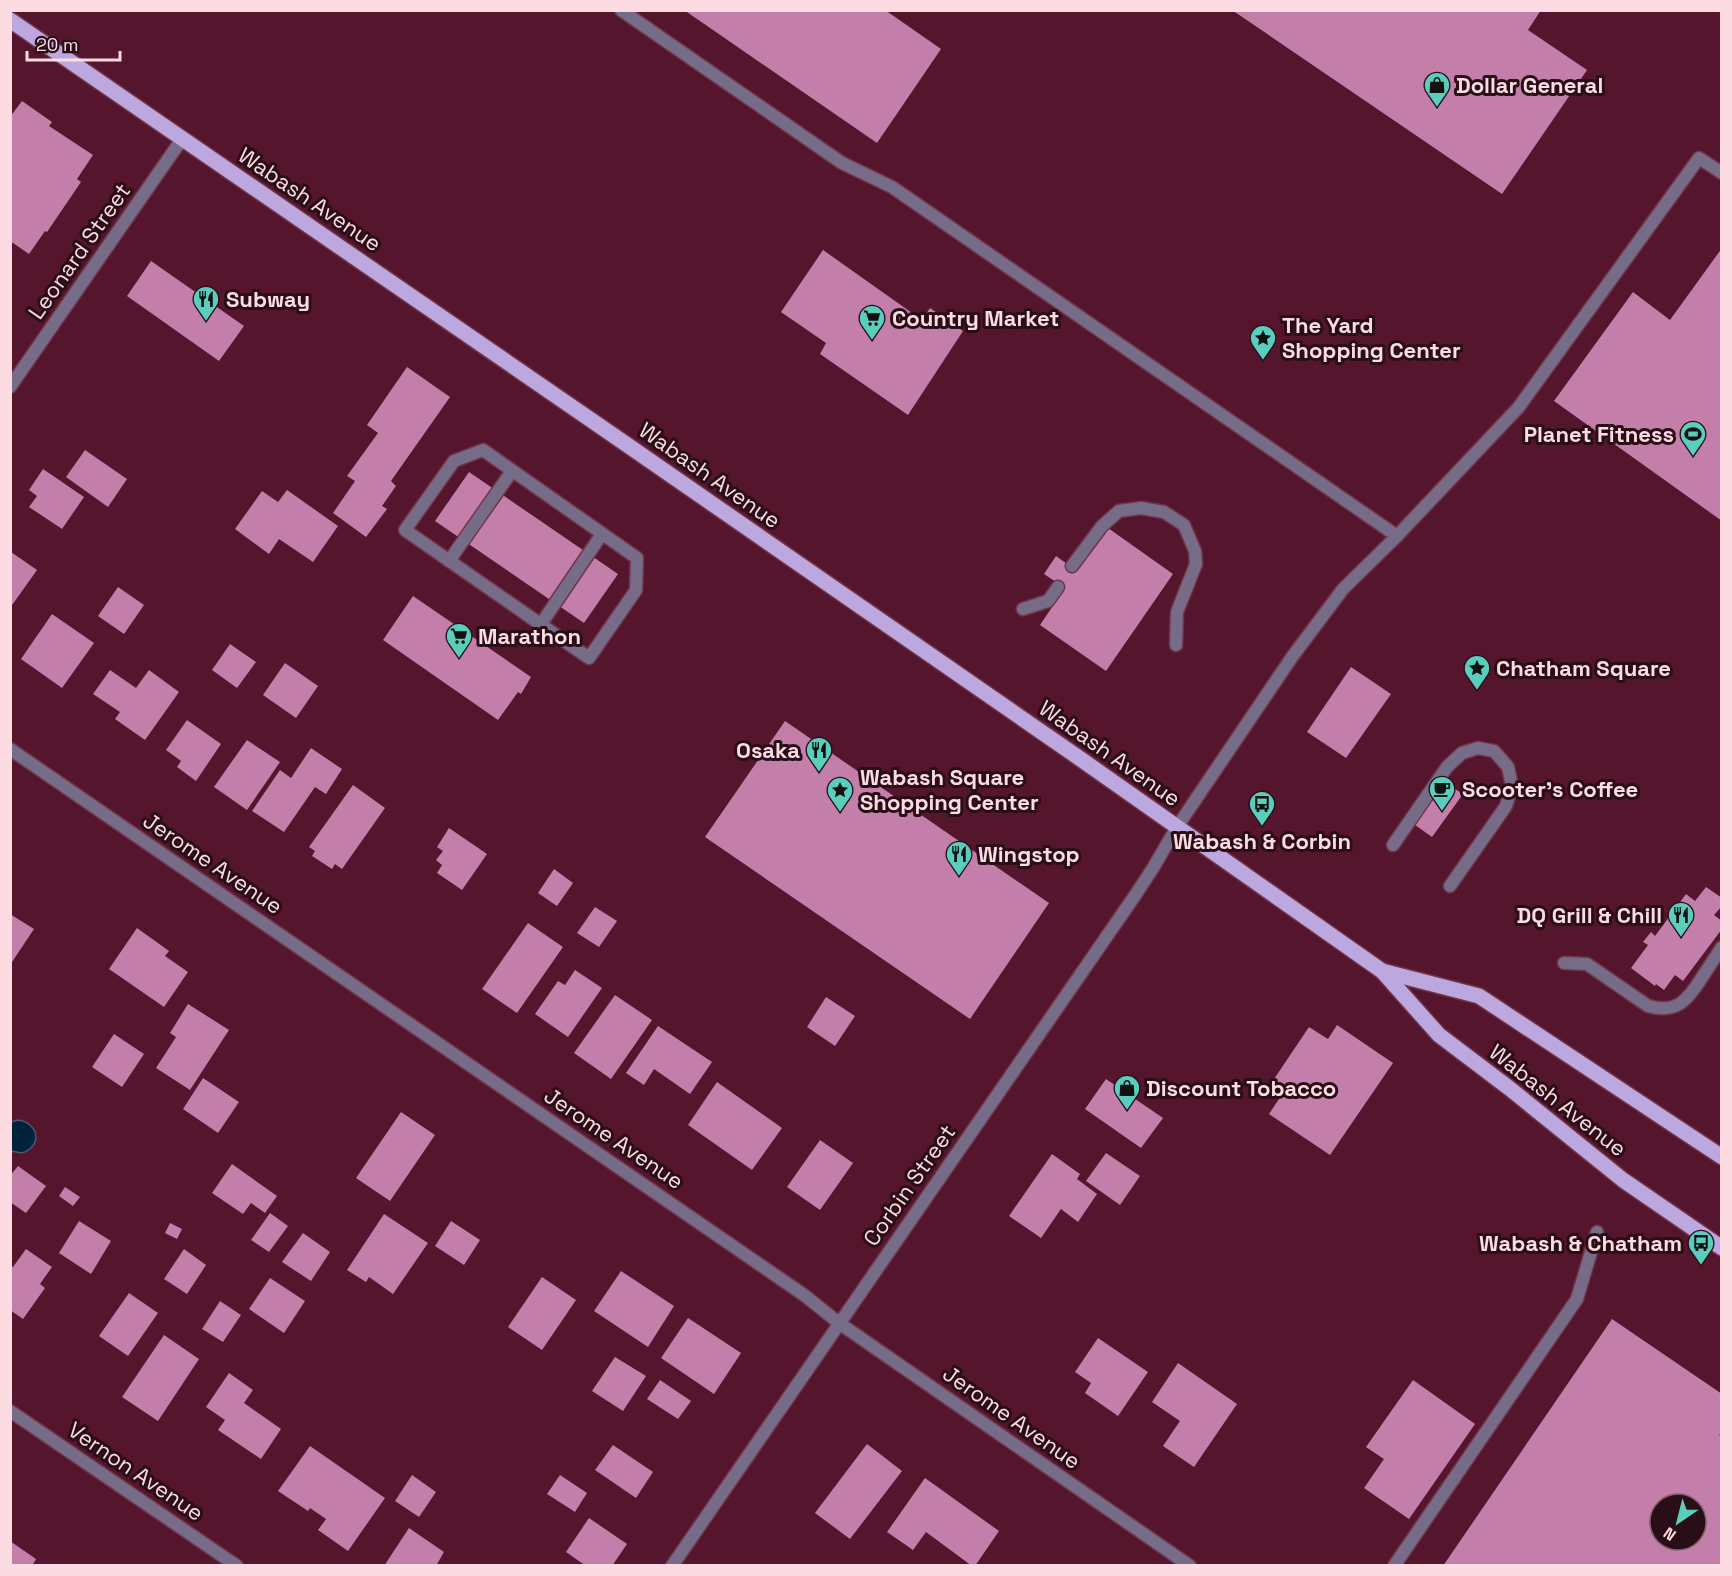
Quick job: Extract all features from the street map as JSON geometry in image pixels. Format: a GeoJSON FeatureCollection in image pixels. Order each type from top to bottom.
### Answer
{"type":"FeatureCollection","features":[{"type":"Feature","properties":{"kind":"main road","name":"Wabash Avenue"},"geometry":{"type":"LineString","coordinates":[[10,20],[1178,827],[1382,971],[1438,1035],[1509,1088],[1623,1180],[1722,1248]]}},
{"type":"Feature","properties":{"kind":"main road","name":"Wabash Avenue"},"geometry":{"type":"LineString","coordinates":[[1382,971],[1479,996],[1722,1157]]}},
{"type":"Feature","properties":{"kind":"street"},"geometry":{"type":"LineString","coordinates":[[621,10],[842,162],[900,193],[1397,536]]}},
{"type":"Feature","properties":{"kind":"street","name":"Leonard Street"},"geometry":{"type":"LineString","coordinates":[[10,387],[182,139]]}},
{"type":"Feature","properties":{"kind":"street","name":"Corbin Street"},"geometry":{"type":"LineString","coordinates":[[672,1566],[1153,868],[1292,657],[1343,589],[1397,536],[1518,408],[1699,158],[1722,173]]}},
{"type":"Feature","properties":{"kind":"street"},"geometry":{"type":"LineString","coordinates":[[483,450],[512,471],[637,558],[636,590],[589,658],[405,530],[454,461],[483,450]]}},
{"type":"Feature","properties":{"kind":"street"},"geometry":{"type":"LineString","coordinates":[[449,561],[512,471]]}},
{"type":"Feature","properties":{"kind":"street"},"geometry":{"type":"LineString","coordinates":[[1072,566],[1102,526],[1119,511],[1141,508],[1164,512],[1185,525],[1195,551],[1196,564],[1177,612],[1176,645]]}},
{"type":"Feature","properties":{"kind":"street"},"geometry":{"type":"LineString","coordinates":[[540,624],[602,534]]}},
{"type":"Feature","properties":{"kind":"street"},"geometry":{"type":"LineString","coordinates":[[1023,609],[1048,601],[1058,587]]}},
{"type":"Feature","properties":{"kind":"street"},"geometry":{"type":"LineString","coordinates":[[1393,845],[1447,766],[1462,753],[1478,748],[1494,751],[1508,767],[1512,786],[1506,806],[1450,885]]}},
{"type":"Feature","properties":{"kind":"street","name":"Jerome Avenue"},"geometry":{"type":"LineString","coordinates":[[10,749],[804,1295],[839,1323],[1190,1566]]}},
{"type":"Feature","properties":{"kind":"street"},"geometry":{"type":"LineString","coordinates":[[1564,963],[1587,964],[1648,1006],[1659,1010],[1680,1004],[1690,996],[1722,947]]}},
{"type":"Feature","properties":{"kind":"street"},"geometry":{"type":"LineString","coordinates":[[1394,1566],[1577,1299],[1597,1232]]}},
{"type":"Feature","properties":{"kind":"street","name":"Vernon Avenue"},"geometry":{"type":"LineString","coordinates":[[10,1411],[237,1566]]}},
{"type":"Feature","properties":{"kind":"water"},"geometry":{"type":"Polygon","coordinates":[[[18,1120],[30,1125],[36,1135],[33,1145],[22,1153],[11,1151],[11,1122],[18,1120]]]}},
{"type":"Feature","properties":{"kind":"building"},"geometry":{"type":"Polygon","coordinates":[[[684,10],[885,10],[941,49],[877,143],[684,10]]]}},
{"type":"Feature","properties":{"kind":"building"},"geometry":{"type":"Polygon","coordinates":[[[1232,10],[1541,10],[1528,30],[1587,70],[1502,194],[1232,10]]]}},
{"type":"Feature","properties":{"kind":"building"},"geometry":{"type":"Polygon","coordinates":[[[22,101],[52,122],[49,126],[93,155],[77,179],[81,182],[29,254],[10,241],[10,117],[22,101]]]}},
{"type":"Feature","properties":{"kind":"building"},"geometry":{"type":"Polygon","coordinates":[[[1722,248],[1722,521],[1554,401],[1633,292],[1670,320],[1722,248]]]}},
{"type":"Feature","properties":{"kind":"building"},"geometry":{"type":"Polygon","coordinates":[[[823,250],[922,320],[930,308],[963,331],[908,415],[820,354],[826,343],[781,312],[823,250]]]}},
{"type":"Feature","properties":{"kind":"building"},"geometry":{"type":"Polygon","coordinates":[[[151,261],[244,326],[219,361],[127,296],[151,261]]]}},
{"type":"Feature","properties":{"kind":"building"},"geometry":{"type":"Polygon","coordinates":[[[407,367],[450,397],[391,481],[396,486],[382,506],[387,509],[366,537],[333,513],[355,481],[347,476],[378,433],[367,425],[407,367]]]}},
{"type":"Feature","properties":{"kind":"building"},"geometry":{"type":"Polygon","coordinates":[[[85,450],[127,479],[108,507],[66,477],[85,450]]]}},
{"type":"Feature","properties":{"kind":"building"},"geometry":{"type":"Polygon","coordinates":[[[43,469],[84,497],[62,529],[29,507],[37,496],[29,490],[43,469]]]}},
{"type":"Feature","properties":{"kind":"building"},"geometry":{"type":"Polygon","coordinates":[[[469,472],[618,574],[584,623],[435,521],[469,472]]]}},
{"type":"Feature","properties":{"kind":"building"},"geometry":{"type":"Polygon","coordinates":[[[287,490],[338,526],[313,562],[279,539],[269,554],[235,529],[262,491],[278,502],[287,490]]]}},
{"type":"Feature","properties":{"kind":"building"},"geometry":{"type":"Polygon","coordinates":[[[1108,528],[1173,574],[1106,671],[1040,625],[1065,588],[1044,574],[1056,556],[1077,571],[1108,528]]]}},
{"type":"Feature","properties":{"kind":"building"},"geometry":{"type":"Polygon","coordinates":[[[10,553],[37,570],[10,608],[10,553]]]}},
{"type":"Feature","properties":{"kind":"building"},"geometry":{"type":"Polygon","coordinates":[[[118,587],[144,605],[124,634],[98,616],[118,587]]]}},
{"type":"Feature","properties":{"kind":"building"},"geometry":{"type":"Polygon","coordinates":[[[413,596],[531,677],[521,694],[518,692],[498,720],[383,640],[413,596]]]}},
{"type":"Feature","properties":{"kind":"building"},"geometry":{"type":"Polygon","coordinates":[[[52,614],[94,643],[62,688],[21,659],[52,614]]]}},
{"type":"Feature","properties":{"kind":"building"},"geometry":{"type":"Polygon","coordinates":[[[230,644],[256,662],[237,688],[212,670],[230,644]]]}},
{"type":"Feature","properties":{"kind":"building"},"geometry":{"type":"Polygon","coordinates":[[[285,663],[318,686],[296,718],[263,695],[285,663]]]}},
{"type":"Feature","properties":{"kind":"building"},"geometry":{"type":"Polygon","coordinates":[[[1351,667],[1391,694],[1346,758],[1307,732],[1351,667]]]}},
{"type":"Feature","properties":{"kind":"building"},"geometry":{"type":"Polygon","coordinates":[[[110,670],[136,688],[149,670],[179,692],[145,740],[115,719],[120,712],[93,694],[110,670]]]}},
{"type":"Feature","properties":{"kind":"building"},"geometry":{"type":"Polygon","coordinates":[[[187,720],[221,744],[196,781],[177,767],[181,761],[166,750],[187,720]]]}},
{"type":"Feature","properties":{"kind":"building"},"geometry":{"type":"Polygon","coordinates":[[[785,721],[1049,903],[970,1019],[705,837],[785,721]]]}},
{"type":"Feature","properties":{"kind":"building"},"geometry":{"type":"Polygon","coordinates":[[[247,740],[280,762],[247,810],[214,787],[247,740]]]}},
{"type":"Feature","properties":{"kind":"building"},"geometry":{"type":"Polygon","coordinates":[[[311,748],[342,769],[326,794],[315,787],[284,832],[252,811],[280,770],[291,778],[311,748]]]}},
{"type":"Feature","properties":{"kind":"building"},"geometry":{"type":"Polygon","coordinates":[[[1441,780],[1463,794],[1432,837],[1411,822],[1441,780]]]}},
{"type":"Feature","properties":{"kind":"building"},"geometry":{"type":"Polygon","coordinates":[[[353,785],[385,808],[342,869],[335,864],[332,869],[312,856],[315,851],[309,847],[353,785]]]}},
{"type":"Feature","properties":{"kind":"building"},"geometry":{"type":"Polygon","coordinates":[[[449,828],[487,854],[462,890],[437,873],[442,865],[436,860],[443,851],[437,847],[449,828]]]}},
{"type":"Feature","properties":{"kind":"building"},"geometry":{"type":"Polygon","coordinates":[[[554,869],[573,883],[557,906],[538,893],[554,869]]]}},
{"type":"Feature","properties":{"kind":"building"},"geometry":{"type":"Polygon","coordinates":[[[1706,887],[1722,898],[1722,906],[1714,915],[1722,921],[1722,929],[1683,981],[1675,975],[1664,990],[1656,984],[1655,986],[1631,968],[1648,945],[1643,942],[1651,932],[1655,936],[1686,894],[1695,901],[1706,887]]]}},
{"type":"Feature","properties":{"kind":"building"},"geometry":{"type":"Polygon","coordinates":[[[595,907],[617,921],[599,947],[577,933],[595,907]]]}},
{"type":"Feature","properties":{"kind":"building"},"geometry":{"type":"Polygon","coordinates":[[[10,914],[34,929],[12,962],[10,961],[10,914]]]}},
{"type":"Feature","properties":{"kind":"building"},"geometry":{"type":"Polygon","coordinates":[[[528,923],[563,947],[517,1013],[482,989],[528,923]]]}},
{"type":"Feature","properties":{"kind":"building"},"geometry":{"type":"Polygon","coordinates":[[[137,928],[169,951],[165,956],[188,972],[164,1007],[109,969],[137,928]]]}},
{"type":"Feature","properties":{"kind":"building"},"geometry":{"type":"Polygon","coordinates":[[[575,970],[602,988],[568,1037],[535,1014],[558,981],[565,985],[575,970]]]}},
{"type":"Feature","properties":{"kind":"building"},"geometry":{"type":"Polygon","coordinates":[[[615,995],[652,1020],[611,1079],[574,1053],[615,995]]]}},
{"type":"Feature","properties":{"kind":"building"},"geometry":{"type":"Polygon","coordinates":[[[826,997],[855,1016],[835,1046],[807,1027],[826,997]]]}},
{"type":"Feature","properties":{"kind":"building"},"geometry":{"type":"Polygon","coordinates":[[[188,1004],[229,1030],[190,1090],[156,1068],[176,1037],[170,1033],[188,1004]]]}},
{"type":"Feature","properties":{"kind":"building"},"geometry":{"type":"Polygon","coordinates":[[[1337,1025],[1393,1063],[1330,1155],[1269,1114],[1279,1099],[1266,1091],[1309,1027],[1328,1039],[1337,1025]]]}},
{"type":"Feature","properties":{"kind":"building"},"geometry":{"type":"Polygon","coordinates":[[[658,1026],[712,1062],[690,1094],[654,1069],[644,1085],[626,1073],[658,1026]]]}},
{"type":"Feature","properties":{"kind":"building"},"geometry":{"type":"Polygon","coordinates":[[[114,1034],[144,1054],[122,1087],[92,1067],[114,1034]]]}},
{"type":"Feature","properties":{"kind":"building"},"geometry":{"type":"Polygon","coordinates":[[[203,1078],[239,1102],[218,1133],[183,1109],[203,1078]]]}},
{"type":"Feature","properties":{"kind":"building"},"geometry":{"type":"Polygon","coordinates":[[[1106,1079],[1163,1118],[1141,1148],[1085,1109],[1106,1079]]]}},
{"type":"Feature","properties":{"kind":"building"},"geometry":{"type":"Polygon","coordinates":[[[717,1082],[782,1128],[752,1170],[688,1125],[717,1082]]]}},
{"type":"Feature","properties":{"kind":"building"},"geometry":{"type":"Polygon","coordinates":[[[401,1112],[435,1135],[390,1201],[356,1178],[401,1112]]]}},
{"type":"Feature","properties":{"kind":"building"},"geometry":{"type":"Polygon","coordinates":[[[820,1140],[853,1163],[820,1210],[787,1187],[820,1140]]]}},
{"type":"Feature","properties":{"kind":"building"},"geometry":{"type":"Polygon","coordinates":[[[1106,1153],[1140,1176],[1120,1205],[1086,1181],[1106,1153]]]}},
{"type":"Feature","properties":{"kind":"building"},"geometry":{"type":"Polygon","coordinates":[[[1052,1154],[1080,1174],[1077,1179],[1097,1194],[1078,1222],[1061,1209],[1041,1238],[1009,1216],[1052,1154]]]}},
{"type":"Feature","properties":{"kind":"building"},"geometry":{"type":"Polygon","coordinates":[[[232,1164],[277,1196],[265,1213],[251,1203],[243,1214],[212,1193],[232,1164]]]}},
{"type":"Feature","properties":{"kind":"building"},"geometry":{"type":"Polygon","coordinates":[[[18,1166],[46,1186],[26,1213],[10,1202],[10,1176],[18,1166]]]}},
{"type":"Feature","properties":{"kind":"building"},"geometry":{"type":"Polygon","coordinates":[[[65,1187],[80,1197],[73,1206],[59,1196],[65,1187]]]}},
{"type":"Feature","properties":{"kind":"building"},"geometry":{"type":"Polygon","coordinates":[[[270,1213],[288,1226],[269,1252],[251,1240],[270,1213]]]}},
{"type":"Feature","properties":{"kind":"building"},"geometry":{"type":"Polygon","coordinates":[[[384,1214],[428,1243],[393,1294],[369,1277],[366,1282],[347,1270],[384,1214]]]}},
{"type":"Feature","properties":{"kind":"building"},"geometry":{"type":"Polygon","coordinates":[[[79,1221],[111,1241],[91,1274],[59,1253],[79,1221]]]}},
{"type":"Feature","properties":{"kind":"building"},"geometry":{"type":"Polygon","coordinates":[[[451,1221],[480,1240],[464,1265],[435,1246],[451,1221]]]}},
{"type":"Feature","properties":{"kind":"building"},"geometry":{"type":"Polygon","coordinates":[[[170,1223],[182,1229],[177,1239],[165,1233],[170,1223]]]}},
{"type":"Feature","properties":{"kind":"building"},"geometry":{"type":"Polygon","coordinates":[[[303,1233],[330,1252],[311,1281],[282,1262],[303,1233]]]}},
{"type":"Feature","properties":{"kind":"building"},"geometry":{"type":"Polygon","coordinates":[[[26,1249],[52,1267],[40,1284],[45,1288],[23,1319],[10,1310],[10,1265],[13,1267],[26,1249]]]}},
{"type":"Feature","properties":{"kind":"building"},"geometry":{"type":"Polygon","coordinates":[[[184,1249],[206,1265],[187,1294],[164,1279],[184,1249]]]}},
{"type":"Feature","properties":{"kind":"building"},"geometry":{"type":"Polygon","coordinates":[[[621,1271],[674,1306],[648,1347],[594,1311],[621,1271]]]}},
{"type":"Feature","properties":{"kind":"building"},"geometry":{"type":"Polygon","coordinates":[[[542,1277],[576,1300],[542,1350],[508,1327],[542,1277]]]}},
{"type":"Feature","properties":{"kind":"building"},"geometry":{"type":"Polygon","coordinates":[[[270,1278],[305,1301],[284,1333],[249,1309],[270,1278]]]}},
{"type":"Feature","properties":{"kind":"building"},"geometry":{"type":"Polygon","coordinates":[[[129,1293],[158,1313],[128,1356],[99,1336],[129,1293]]]}},
{"type":"Feature","properties":{"kind":"building"},"geometry":{"type":"Polygon","coordinates":[[[220,1301],[241,1315],[223,1342],[202,1329],[220,1301]]]}},
{"type":"Feature","properties":{"kind":"building"},"geometry":{"type":"Polygon","coordinates":[[[688,1318],[741,1353],[714,1394],[661,1358],[688,1318]]]}},
{"type":"Feature","properties":{"kind":"building"},"geometry":{"type":"Polygon","coordinates":[[[1612,1319],[1722,1394],[1722,1432],[1719,1435],[1722,1436],[1722,1566],[1443,1566],[1612,1319]]]}},
{"type":"Feature","properties":{"kind":"building"},"geometry":{"type":"Polygon","coordinates":[[[164,1335],[199,1359],[158,1421],[122,1397],[164,1335]]]}},
{"type":"Feature","properties":{"kind":"building"},"geometry":{"type":"Polygon","coordinates":[[[1098,1338],[1148,1372],[1118,1416],[1085,1393],[1091,1383],[1075,1372],[1098,1338]]]}},
{"type":"Feature","properties":{"kind":"building"},"geometry":{"type":"Polygon","coordinates":[[[615,1357],[646,1376],[623,1411],[592,1391],[615,1357]]]}},
{"type":"Feature","properties":{"kind":"building"},"geometry":{"type":"Polygon","coordinates":[[[1178,1363],[1237,1404],[1194,1467],[1163,1446],[1180,1421],[1152,1402],[1178,1363]]]}},
{"type":"Feature","properties":{"kind":"building"},"geometry":{"type":"Polygon","coordinates":[[[229,1373],[253,1390],[244,1403],[281,1429],[261,1459],[218,1430],[225,1420],[206,1407],[229,1373]]]}},
{"type":"Feature","properties":{"kind":"building"},"geometry":{"type":"Polygon","coordinates":[[[660,1380],[691,1401],[678,1419],[647,1399],[660,1380]]]}},
{"type":"Feature","properties":{"kind":"building"},"geometry":{"type":"Polygon","coordinates":[[[1413,1380],[1475,1424],[1409,1519],[1364,1488],[1384,1459],[1366,1447],[1413,1380]]]}},
{"type":"Feature","properties":{"kind":"building"},"geometry":{"type":"Polygon","coordinates":[[[867,1444],[902,1471],[850,1539],[815,1513],[867,1444]]]}},
{"type":"Feature","properties":{"kind":"building"},"geometry":{"type":"Polygon","coordinates":[[[613,1445],[653,1472],[636,1498],[595,1470],[613,1445]]]}},
{"type":"Feature","properties":{"kind":"building"},"geometry":{"type":"Polygon","coordinates":[[[310,1446],[385,1498],[348,1551],[318,1530],[326,1519],[310,1508],[308,1511],[278,1491],[310,1446]]]}},
{"type":"Feature","properties":{"kind":"building"},"geometry":{"type":"Polygon","coordinates":[[[412,1475],[436,1492],[419,1517],[395,1501],[412,1475]]]}},
{"type":"Feature","properties":{"kind":"building"},"geometry":{"type":"Polygon","coordinates":[[[560,1475],[587,1493],[575,1512],[547,1494],[560,1475]]]}},
{"type":"Feature","properties":{"kind":"building"},"geometry":{"type":"Polygon","coordinates":[[[925,1478],[999,1531],[975,1566],[926,1532],[913,1550],[887,1532],[925,1478]]]}},
{"type":"Feature","properties":{"kind":"building"},"geometry":{"type":"Polygon","coordinates":[[[589,1518],[627,1544],[612,1566],[586,1566],[566,1552],[589,1518]]]}},
{"type":"Feature","properties":{"kind":"building"},"geometry":{"type":"Polygon","coordinates":[[[409,1528],[444,1552],[436,1566],[384,1566],[409,1528]]]}},
{"type":"Feature","properties":{"kind":"building"},"geometry":{"type":"Polygon","coordinates":[[[10,1541],[36,1559],[32,1566],[10,1566],[10,1541]]]}},
{"type":"Feature","properties":{"kind":"place","name":"Dollar General"},"geometry":{"type":"Point","coordinates":[1437,108]}},
{"type":"Feature","properties":{"kind":"place","name":"Subway"},"geometry":{"type":"Point","coordinates":[206,322]}},
{"type":"Feature","properties":{"kind":"place","name":"Country Market"},"geometry":{"type":"Point","coordinates":[872,341]}},
{"type":"Feature","properties":{"kind":"place","name":"The Yard Shopping Center"},"geometry":{"type":"Point","coordinates":[1263,361]}},
{"type":"Feature","properties":{"kind":"place","name":"Planet Fitness"},"geometry":{"type":"Point","coordinates":[1693,457]}},
{"type":"Feature","properties":{"kind":"place","name":"Marathon"},"geometry":{"type":"Point","coordinates":[459,659]}},
{"type":"Feature","properties":{"kind":"place","name":"Chatham Square"},"geometry":{"type":"Point","coordinates":[1477,691]}},
{"type":"Feature","properties":{"kind":"place","name":"Osaka"},"geometry":{"type":"Point","coordinates":[819,773]}},
{"type":"Feature","properties":{"kind":"place","name":"Scooter's Coffee"},"geometry":{"type":"Point","coordinates":[1442,812]}},
{"type":"Feature","properties":{"kind":"place","name":"Wabash Square Shopping Center"},"geometry":{"type":"Point","coordinates":[840,813]}},
{"type":"Feature","properties":{"kind":"place","name":"Wabash & Corbin"},"geometry":{"type":"Point","coordinates":[1262,827]}},
{"type":"Feature","properties":{"kind":"place","name":"Wingstop"},"geometry":{"type":"Point","coordinates":[959,877]}},
{"type":"Feature","properties":{"kind":"place","name":"DQ Grill & Chill"},"geometry":{"type":"Point","coordinates":[1681,938]}},
{"type":"Feature","properties":{"kind":"place","name":"Discount Tobacco"},"geometry":{"type":"Point","coordinates":[1127,1111]}},
{"type":"Feature","properties":{"kind":"place","name":"Wabash & Chatham"},"geometry":{"type":"Point","coordinates":[1701,1266]}}]}
